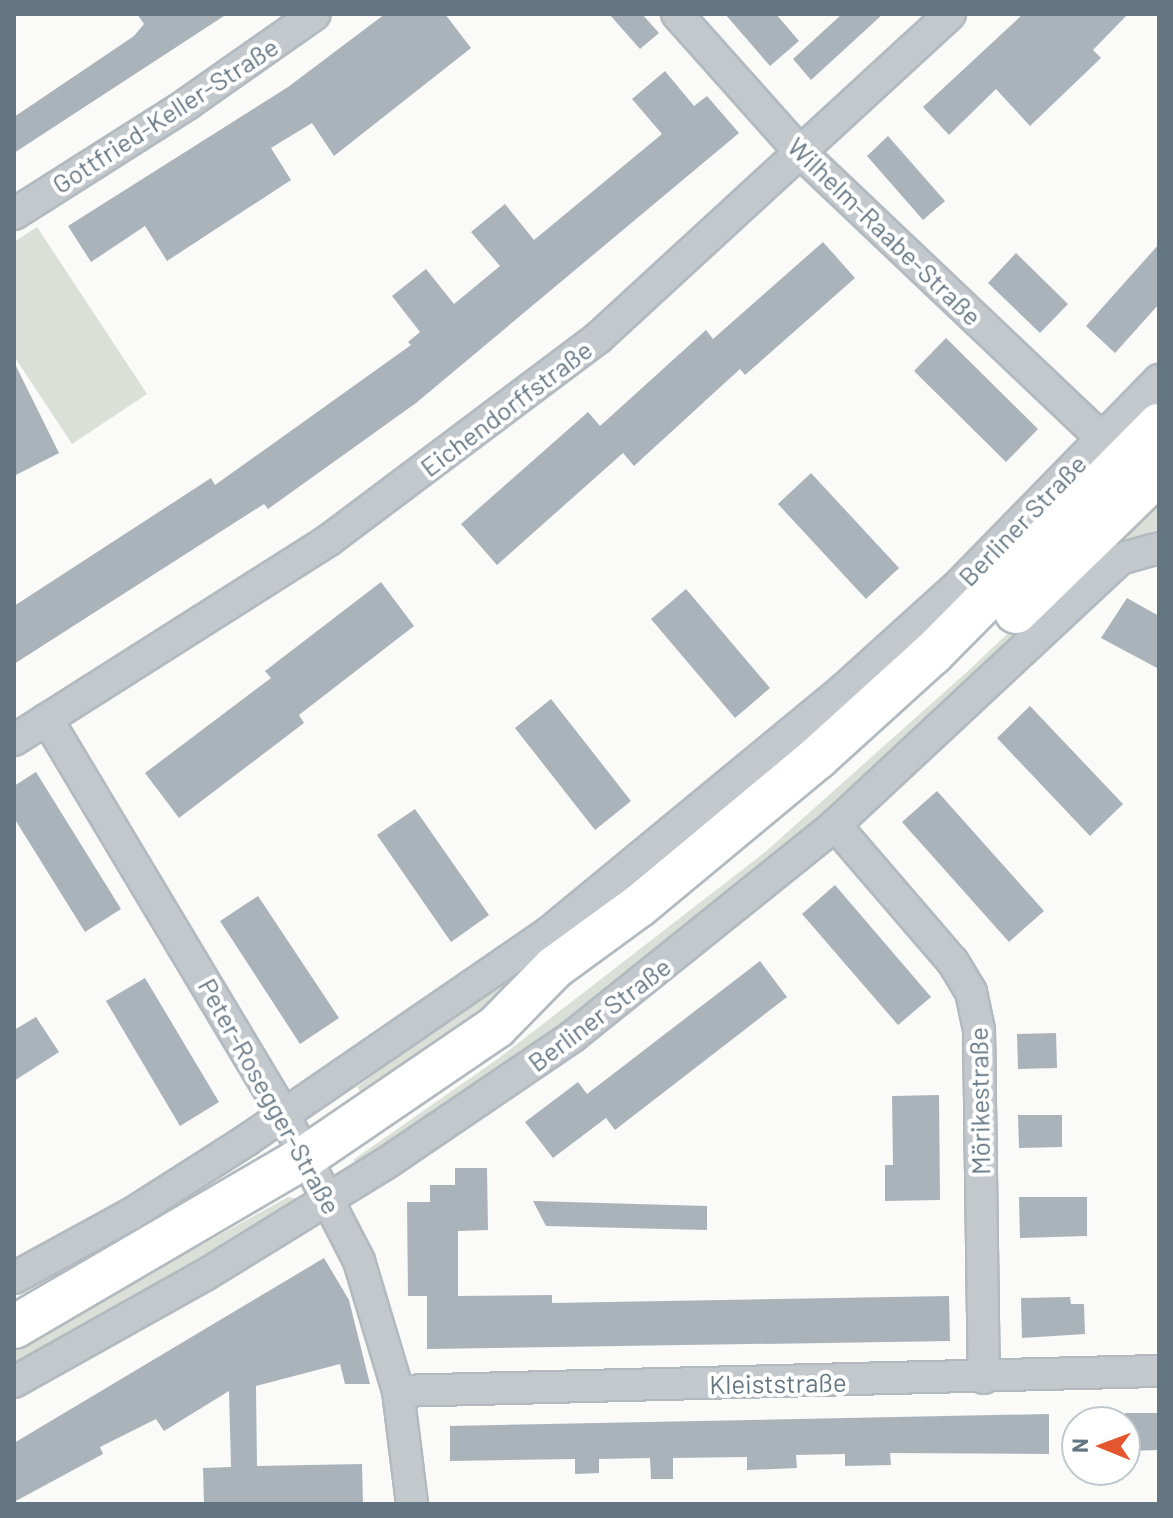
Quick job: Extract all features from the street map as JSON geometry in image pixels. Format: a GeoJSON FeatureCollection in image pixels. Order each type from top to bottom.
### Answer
{"type":"FeatureCollection","features":[{"type":"Feature","properties":{"kind":"main road","name":"Berliner Straße"},"geometry":{"type":"LineString","coordinates":[[496,1027],[555,967],[640,905],[817,758],[933,653],[1159,425]]}},
{"type":"Feature","properties":{"kind":"main road","name":"Berliner Straße"},"geometry":{"type":"LineString","coordinates":[[14,1327],[307,1156],[496,1027],[571,991],[748,853],[952,673],[1154,478]]}},
{"type":"Feature","properties":{"kind":"street","name":"Gottfried-Keller-Straße"},"geometry":{"type":"LineString","coordinates":[[14,214],[187,104],[315,14]]}},
{"type":"Feature","properties":{"kind":"street","name":"Wilhelm-Raabe-Straße"},"geometry":{"type":"LineString","coordinates":[[677,14],[800,152],[1102,439]]}},
{"type":"Feature","properties":{"kind":"street","name":"Eichendorffstraße"},"geometry":{"type":"LineString","coordinates":[[14,740],[329,540],[598,338],[950,14]]}},
{"type":"Feature","properties":{"kind":"street","name":"Berliner Straße"},"geometry":{"type":"LineString","coordinates":[[14,1278],[131,1214],[284,1115],[547,934],[658,847],[958,586],[1159,380]]}},
{"type":"Feature","properties":{"kind":"street","name":"Berliner Straße"},"geometry":{"type":"LineString","coordinates":[[14,1382],[330,1198],[573,1036],[835,825],[1120,559],[1132,552],[1159,548]]}},
{"type":"Feature","properties":{"kind":"street","name":"Peter-Rosegger-Straße"},"geometry":{"type":"LineString","coordinates":[[47,719],[284,1115],[330,1198],[378,1316],[398,1391],[412,1504]]}},
{"type":"Feature","properties":{"kind":"street","name":"Mörikestraße"},"geometry":{"type":"LineString","coordinates":[[835,825],[953,962],[971,992],[979,1030],[984,1378]]}},
{"type":"Feature","properties":{"kind":"street","name":"Kleiststraße"},"geometry":{"type":"LineString","coordinates":[[398,1391],[1159,1371]]}},
{"type":"Feature","properties":{"kind":"shaded area"},"geometry":{"type":"Polygon","coordinates":[[[37,227],[147,394],[72,444],[14,356],[14,242],[37,227]]]}},
{"type":"Feature","properties":{"kind":"shaded area"},"geometry":{"type":"Polygon","coordinates":[[[1159,397],[1159,412],[696,849],[363,1096],[357,1087],[689,842],[1159,397]]]}},
{"type":"Feature","properties":{"kind":"shaded area"},"geometry":{"type":"Polygon","coordinates":[[[1159,491],[1159,529],[1113,547],[880,768],[709,915],[437,1114],[358,1163],[353,1160],[499,1058],[764,853],[969,670],[1159,491]]]}},
{"type":"Feature","properties":{"kind":"shaded area"},"geometry":{"type":"Polygon","coordinates":[[[288,1197],[297,1199],[297,1209],[14,1362],[14,1348],[288,1197]]]}},
{"type":"Feature","properties":{"kind":"building"},"geometry":{"type":"Polygon","coordinates":[[[137,14],[227,14],[14,153],[14,117],[134,36],[144,24],[137,14]]]}},
{"type":"Feature","properties":{"kind":"building"},"geometry":{"type":"Polygon","coordinates":[[[385,14],[445,14],[471,48],[334,156],[312,123],[271,148],[291,180],[167,261],[145,226],[91,262],[68,226],[288,87],[385,14]]]}},
{"type":"Feature","properties":{"kind":"building"},"geometry":{"type":"Polygon","coordinates":[[[609,14],[642,14],[659,33],[640,49],[609,14]]]}},
{"type":"Feature","properties":{"kind":"building"},"geometry":{"type":"Polygon","coordinates":[[[725,14],[776,14],[799,41],[770,66],[725,14]]]}},
{"type":"Feature","properties":{"kind":"building"},"geometry":{"type":"Polygon","coordinates":[[[842,14],[883,14],[811,80],[793,59],[842,14]]]}},
{"type":"Feature","properties":{"kind":"building"},"geometry":{"type":"Polygon","coordinates":[[[1023,14],[1128,14],[1093,50],[1101,58],[1030,126],[996,89],[949,135],[923,107],[1023,14]]]}},
{"type":"Feature","properties":{"kind":"building"},"geometry":{"type":"Polygon","coordinates":[[[665,71],[694,106],[707,96],[739,133],[416,403],[268,509],[264,504],[14,664],[14,606],[211,478],[215,485],[411,345],[408,342],[420,332],[392,296],[426,269],[454,304],[500,266],[471,232],[505,204],[534,240],[662,134],[632,99],[665,71]]]}},
{"type":"Feature","properties":{"kind":"building"},"geometry":{"type":"Polygon","coordinates":[[[888,136],[945,201],[923,220],[867,156],[888,136]]]}},
{"type":"Feature","properties":{"kind":"building"},"geometry":{"type":"Polygon","coordinates":[[[823,242],[855,278],[745,375],[740,369],[634,466],[623,453],[497,565],[461,524],[588,412],[600,426],[706,330],[713,339],[823,242]]]}},
{"type":"Feature","properties":{"kind":"building"},"geometry":{"type":"Polygon","coordinates":[[[1159,244],[1159,304],[1115,353],[1086,326],[1159,244]]]}},
{"type":"Feature","properties":{"kind":"building"},"geometry":{"type":"Polygon","coordinates":[[[1016,253],[1068,304],[1040,333],[988,283],[1016,253]]]}},
{"type":"Feature","properties":{"kind":"building"},"geometry":{"type":"Polygon","coordinates":[[[946,338],[1038,429],[1006,462],[914,371],[946,338]]]}},
{"type":"Feature","properties":{"kind":"building"},"geometry":{"type":"Polygon","coordinates":[[[14,362],[59,453],[14,476],[14,362]]]}},
{"type":"Feature","properties":{"kind":"building"},"geometry":{"type":"Polygon","coordinates":[[[811,473],[899,568],[866,599],[778,504],[811,473]]]}},
{"type":"Feature","properties":{"kind":"building"},"geometry":{"type":"Polygon","coordinates":[[[381,582],[414,626],[299,715],[304,723],[179,818],[145,773],[271,678],[265,671],[381,582]]]}},
{"type":"Feature","properties":{"kind":"building"},"geometry":{"type":"Polygon","coordinates":[[[686,589],[770,688],[735,718],[651,619],[686,589]]]}},
{"type":"Feature","properties":{"kind":"building"},"geometry":{"type":"Polygon","coordinates":[[[1127,598],[1159,616],[1159,669],[1101,638],[1127,598]]]}},
{"type":"Feature","properties":{"kind":"building"},"geometry":{"type":"Polygon","coordinates":[[[551,699],[631,801],[595,830],[515,728],[551,699]]]}},
{"type":"Feature","properties":{"kind":"building"},"geometry":{"type":"Polygon","coordinates":[[[1030,706],[1123,804],[1090,836],[997,738],[1030,706]]]}},
{"type":"Feature","properties":{"kind":"building"},"geometry":{"type":"Polygon","coordinates":[[[36,772],[121,909],[85,932],[14,818],[14,786],[36,772]]]}},
{"type":"Feature","properties":{"kind":"building"},"geometry":{"type":"Polygon","coordinates":[[[937,791],[1044,911],[1009,942],[902,822],[937,791]]]}},
{"type":"Feature","properties":{"kind":"building"},"geometry":{"type":"Polygon","coordinates":[[[415,809],[489,915],[451,942],[377,835],[415,809]]]}},
{"type":"Feature","properties":{"kind":"building"},"geometry":{"type":"Polygon","coordinates":[[[835,885],[931,997],[898,1025],[802,914],[835,885]]]}},
{"type":"Feature","properties":{"kind":"building"},"geometry":{"type":"Polygon","coordinates":[[[258,896],[339,1018],[300,1044],[220,921],[258,896]]]}},
{"type":"Feature","properties":{"kind":"building"},"geometry":{"type":"Polygon","coordinates":[[[760,961],[787,997],[615,1130],[606,1118],[553,1158],[525,1122],[578,1082],[587,1094],[760,961]]]}},
{"type":"Feature","properties":{"kind":"building"},"geometry":{"type":"Polygon","coordinates":[[[145,978],[219,1102],[180,1126],[106,1001],[145,978]]]}},
{"type":"Feature","properties":{"kind":"building"},"geometry":{"type":"Polygon","coordinates":[[[36,1017],[59,1052],[14,1081],[14,1030],[36,1017]]]}},
{"type":"Feature","properties":{"kind":"building"},"geometry":{"type":"Polygon","coordinates":[[[1056,1033],[1057,1068],[1018,1069],[1017,1034],[1056,1033]]]}},
{"type":"Feature","properties":{"kind":"building"},"geometry":{"type":"Polygon","coordinates":[[[939,1095],[940,1200],[885,1201],[885,1165],[893,1165],[892,1096],[939,1095]]]}},
{"type":"Feature","properties":{"kind":"building"},"geometry":{"type":"Polygon","coordinates":[[[1018,1115],[1062,1115],[1062,1147],[1019,1148],[1018,1115]]]}},
{"type":"Feature","properties":{"kind":"building"},"geometry":{"type":"Polygon","coordinates":[[[455,1168],[487,1168],[488,1230],[458,1231],[458,1296],[552,1295],[552,1303],[949,1296],[950,1341],[427,1349],[427,1296],[408,1296],[407,1202],[430,1202],[430,1185],[455,1185],[455,1168]]]}},
{"type":"Feature","properties":{"kind":"building"},"geometry":{"type":"Polygon","coordinates":[[[1019,1197],[1087,1197],[1087,1236],[1020,1238],[1019,1197]]]}},
{"type":"Feature","properties":{"kind":"building"},"geometry":{"type":"Polygon","coordinates":[[[533,1201],[707,1206],[707,1230],[546,1226],[533,1201]]]}},
{"type":"Feature","properties":{"kind":"building"},"geometry":{"type":"Polygon","coordinates":[[[324,1258],[349,1300],[370,1384],[345,1384],[340,1364],[256,1386],[257,1466],[362,1464],[363,1504],[204,1504],[203,1468],[231,1467],[229,1391],[164,1431],[156,1419],[100,1447],[103,1454],[14,1502],[14,1443],[324,1258]]]}},
{"type":"Feature","properties":{"kind":"building"},"geometry":{"type":"Polygon","coordinates":[[[1070,1297],[1071,1304],[1084,1304],[1085,1334],[1022,1338],[1021,1298],[1070,1297]]]}},
{"type":"Feature","properties":{"kind":"building"},"geometry":{"type":"Polygon","coordinates":[[[1141,1413],[1159,1413],[1159,1450],[1141,1451],[1141,1413]]]}},
{"type":"Feature","properties":{"kind":"building"},"geometry":{"type":"Polygon","coordinates":[[[1049,1414],[1049,1454],[890,1453],[891,1465],[845,1466],[845,1454],[796,1455],[797,1468],[747,1470],[747,1457],[673,1458],[673,1479],[651,1479],[650,1458],[599,1459],[599,1473],[575,1474],[575,1459],[450,1461],[450,1426],[1049,1414]]]}}]}
